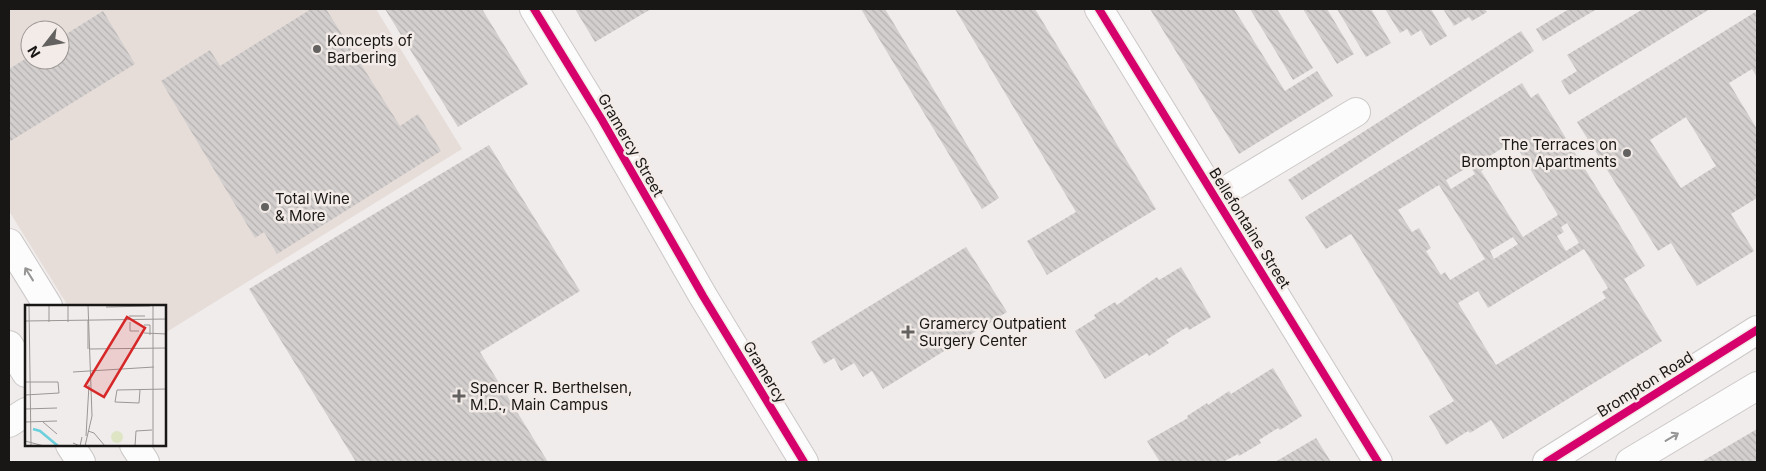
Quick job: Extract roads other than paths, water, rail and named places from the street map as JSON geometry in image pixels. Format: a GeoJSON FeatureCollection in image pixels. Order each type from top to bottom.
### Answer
{"type":"FeatureCollection","features":[{"type":"Feature","properties":{"kind":"street","name":"Gramercy Street"},"geometry":{"type":"LineString","coordinates":[[534,9],[598,114],[703,296]]}},
{"type":"Feature","properties":{"kind":"street","name":"Bellefontaine Street"},"geometry":{"type":"LineString","coordinates":[[1099,9],[1378,462]]}},
{"type":"Feature","properties":{"kind":"street"},"geometry":{"type":"LineString","coordinates":[[1215,197],[1356,112]]}},
{"type":"Feature","properties":{"kind":"street"},"geometry":{"type":"LineString","coordinates":[[9,243],[47,305]]}},
{"type":"Feature","properties":{"kind":"street","name":"Gramercy"},"geometry":{"type":"LineString","coordinates":[[703,296],[804,462]]}},
{"type":"Feature","properties":{"kind":"street","name":"Brompton Road"},"geometry":{"type":"LineString","coordinates":[[1546,462],[1757,330]]}},
{"type":"Feature","properties":{"kind":"street"},"geometry":{"type":"LineString","coordinates":[[9,345],[25,371]]}},
{"type":"Feature","properties":{"kind":"street"},"geometry":{"type":"LineString","coordinates":[[1630,462],[1757,386]]}},
{"type":"Feature","properties":{"kind":"street"},"geometry":{"type":"LineString","coordinates":[[9,423],[25,413]]}},
{"type":"Feature","properties":{"kind":"street"},"geometry":{"type":"LineString","coordinates":[[71,446],[81,462]]}},
{"type":"Feature","properties":{"kind":"street"},"geometry":{"type":"LineString","coordinates":[[135,446],[145,462]]}},
{"type":"Feature","properties":{"kind":"place","name":"Koncepts of Barbering"},"geometry":{"type":"Point","coordinates":[317,49]}},
{"type":"Feature","properties":{"kind":"place","name":"The Terraces on Brompton Apartments"},"geometry":{"type":"Point","coordinates":[1627,153]}},
{"type":"Feature","properties":{"kind":"place","name":"Total Wine & More"},"geometry":{"type":"Point","coordinates":[265,207]}},
{"type":"Feature","properties":{"kind":"place","name":"Gramercy Outpatient Surgery Center"},"geometry":{"type":"Point","coordinates":[908,332]}},
{"type":"Feature","properties":{"kind":"place","name":"Spencer R. Berthelsen, M.D., Main Campus"},"geometry":{"type":"Point","coordinates":[459,396]}}]}
